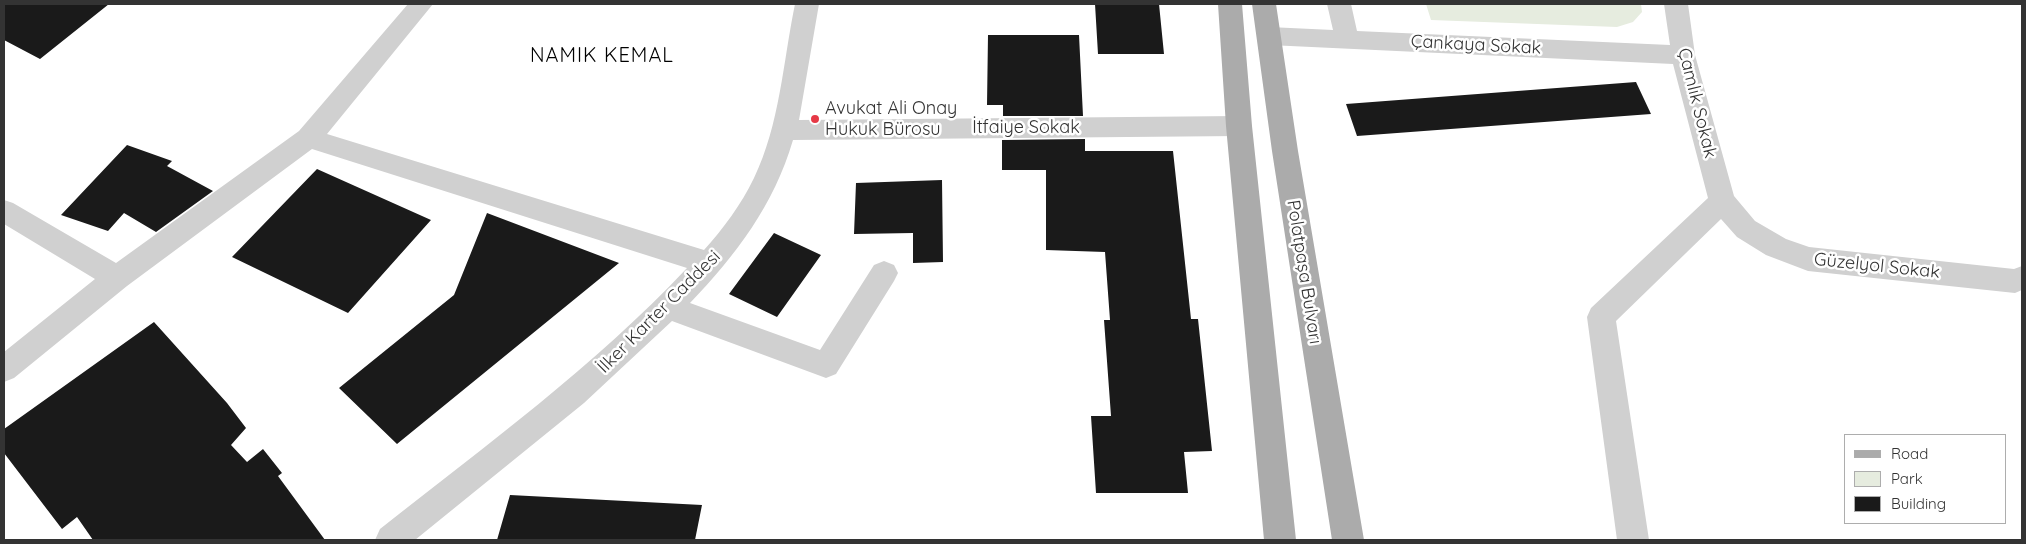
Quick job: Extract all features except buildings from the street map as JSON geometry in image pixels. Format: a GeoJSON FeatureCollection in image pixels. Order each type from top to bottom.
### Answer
{"type":"FeatureCollection","features":[{"type":"Feature","properties":{"kind":"main road"},"geometry":{"type":"LineString","coordinates":[[1230,4],[1239,126],[1280,540]]}},
{"type":"Feature","properties":{"kind":"main road","name":"Polatpaşa Bulvarı"},"geometry":{"type":"LineString","coordinates":[[1264,4],[1286,160],[1348,540]]}},
{"type":"Feature","properties":{"kind":"street"},"geometry":{"type":"LineString","coordinates":[[4,369],[117,278],[308,138],[421,4]]}},
{"type":"Feature","properties":{"kind":"street","name":"İlker Karter Caddesi"},"geometry":{"type":"LineString","coordinates":[[391,540],[620,355],[710,264],[741,226],[768,176],[784,130],[807,4]]}},
{"type":"Feature","properties":{"kind":"street"},"geometry":{"type":"LineString","coordinates":[[1339,4],[1347,39]]}},
{"type":"Feature","properties":{"kind":"street","name":"Çamlık Sokak"},"geometry":{"type":"LineString","coordinates":[[1676,4],[1683,55],[1722,200]]}},
{"type":"Feature","properties":{"kind":"street","name":"Çankaya Sokak"},"geometry":{"type":"LineString","coordinates":[[1269,36],[1683,55]]}},
{"type":"Feature","properties":{"kind":"street","name":"İtfaiye Sokak"},"geometry":{"type":"LineString","coordinates":[[784,130],[1239,126]]}},
{"type":"Feature","properties":{"kind":"street"},"geometry":{"type":"LineString","coordinates":[[308,138],[710,264]]}},
{"type":"Feature","properties":{"kind":"street"},"geometry":{"type":"LineString","coordinates":[[1634,540],[1601,317],[1722,200]]}},
{"type":"Feature","properties":{"kind":"street","name":"Güzelyol Sokak"},"geometry":{"type":"LineString","coordinates":[[1722,200],[1746,229],[1776,247],[1808,259],[2015,281],[2022,278]]}},
{"type":"Feature","properties":{"kind":"street"},"geometry":{"type":"LineString","coordinates":[[4,211],[117,278]]}},
{"type":"Feature","properties":{"kind":"street"},"geometry":{"type":"LineString","coordinates":[[668,307],[826,364],[884,273]]}},
{"type":"Feature","properties":{"kind":"green space"},"geometry":{"type":"Polygon","coordinates":[[[1426,4],[1641,4],[1642,12],[1633,22],[1617,27],[1431,20],[1426,4]]]}},
{"type":"Feature","properties":{"kind":"place","name":"Avukat Ali Onay Hukuk Bürosu"},"geometry":{"type":"Point","coordinates":[815,119]}},
{"type":"Feature","properties":{"kind":"district","name":"NAMIK KEMAL"},"geometry":{"type":"Point","coordinates":[602,56]}}]}
